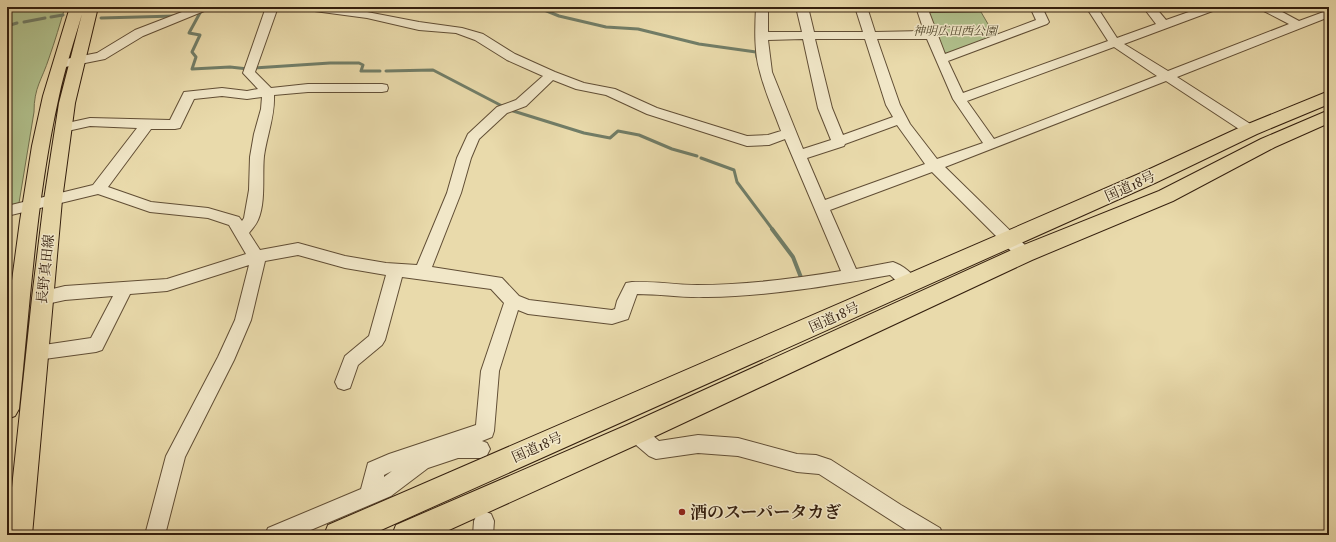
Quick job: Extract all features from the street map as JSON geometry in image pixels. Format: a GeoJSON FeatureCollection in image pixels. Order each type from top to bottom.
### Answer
{"type":"FeatureCollection","features":[{"type":"Feature","properties":{"kind":"highway","name":"国道18号"},"geometry":{"type":"LineString","coordinates":[[406,535],[636,433],[1017,246],[1148,178],[1250,130],[1329,97]]}},
{"type":"Feature","properties":{"kind":"highway","name":"国道18号"},"geometry":{"type":"LineString","coordinates":[[338,535],[911,283],[1166,196],[1268,143],[1329,116]]}},
{"type":"Feature","properties":{"kind":"main road","name":"長野真田線"},"geometry":{"type":"LineString","coordinates":[[19,535],[42,298],[63,128],[68,63],[77,7]]}},
{"type":"Feature","properties":{"kind":"main road","name":"長野真田線"},"geometry":{"type":"LineString","coordinates":[[7,409],[32,205],[48,108],[92,7]]}},
{"type":"Feature","properties":{"kind":"street"},"geometry":{"type":"LineString","coordinates":[[68,63],[101,56],[139,33],[205,7]]}},
{"type":"Feature","properties":{"kind":"street"},"geometry":{"type":"LineString","coordinates":[[241,233],[251,219],[256,190],[257,157],[261,134],[268,109],[268,92],[249,73],[272,7]]}},
{"type":"Feature","properties":{"kind":"street"},"geometry":{"type":"LineString","coordinates":[[307,7],[368,15],[419,26],[458,30],[479,37],[511,57],[551,75],[581,86],[610,92],[652,111],[747,141],[769,140],[789,133]]}},
{"type":"Feature","properties":{"kind":"street"},"geometry":{"type":"LineString","coordinates":[[762,7],[761,21],[763,54],[766,72],[789,133],[851,276]]}},
{"type":"Feature","properties":{"kind":"street"},"geometry":{"type":"LineString","coordinates":[[802,7],[824,108],[839,143]]}},
{"type":"Feature","properties":{"kind":"street"},"geometry":{"type":"LineString","coordinates":[[861,7],[899,120],[935,166],[1017,246]]}},
{"type":"Feature","properties":{"kind":"street"},"geometry":{"type":"LineString","coordinates":[[991,145],[960,99],[931,35],[922,8],[1024,7]]}},
{"type":"Feature","properties":{"kind":"street"},"geometry":{"type":"LineString","coordinates":[[942,59],[1044,22],[1036,7]]}},
{"type":"Feature","properties":{"kind":"street"},"geometry":{"type":"LineString","coordinates":[[1062,7],[1091,7],[1115,43],[1165,77],[1250,130]]}},
{"type":"Feature","properties":{"kind":"street"},"geometry":{"type":"LineString","coordinates":[[1149,7],[1164,26]]}},
{"type":"Feature","properties":{"kind":"street"},"geometry":{"type":"LineString","coordinates":[[1264,7],[1299,25]]}},
{"type":"Feature","properties":{"kind":"street"},"geometry":{"type":"LineString","coordinates":[[960,99],[1164,26],[1208,8]]}},
{"type":"Feature","properties":{"kind":"street"},"geometry":{"type":"LineString","coordinates":[[820,207],[991,145],[1329,13]]}},
{"type":"Feature","properties":{"kind":"street"},"geometry":{"type":"LineString","coordinates":[[762,36],[931,35]]}},
{"type":"Feature","properties":{"kind":"street"},"geometry":{"type":"LineString","coordinates":[[422,272],[454,193],[464,158],[473,137],[502,110],[520,103],[551,75]]}},
{"type":"Feature","properties":{"kind":"street"},"geometry":{"type":"LineString","coordinates":[[63,128],[90,122],[175,124],[189,95],[222,92],[256,95],[268,92],[308,88],[382,88]]}},
{"type":"Feature","properties":{"kind":"street"},"geometry":{"type":"LineString","coordinates":[[799,156],[839,143],[899,120]]}},
{"type":"Feature","properties":{"kind":"street"},"geometry":{"type":"LineString","coordinates":[[98,189],[147,124]]}},
{"type":"Feature","properties":{"kind":"street"},"geometry":{"type":"LineString","coordinates":[[7,211],[98,189],[150,207],[208,213],[234,221],[256,257],[258,263],[243,320],[225,360],[176,456],[155,535]]}},
{"type":"Feature","properties":{"kind":"street"},"geometry":{"type":"LineString","coordinates":[[42,298],[65,293],[167,285],[256,257],[298,248],[344,262],[496,283],[513,300],[528,307],[612,317],[622,314],[625,301],[632,288],[711,291],[762,288],[851,276],[893,268],[911,283]]}},
{"type":"Feature","properties":{"kind":"street"},"geometry":{"type":"LineString","coordinates":[[344,382],[351,361],[376,340],[396,269]]}},
{"type":"Feature","properties":{"kind":"street"},"geometry":{"type":"LineString","coordinates":[[37,354],[96,345],[125,289]]}},
{"type":"Feature","properties":{"kind":"street"},"geometry":{"type":"LineString","coordinates":[[369,494],[373,484],[375,470],[389,463],[485,431],[490,371],[513,300]]}},
{"type":"Feature","properties":{"kind":"street"},"geometry":{"type":"LineString","coordinates":[[636,433],[656,450],[698,444],[738,448],[768,454],[797,464],[816,464],[824,466],[894,512],[933,535]]}},
{"type":"Feature","properties":{"kind":"street"},"geometry":{"type":"LineString","coordinates":[[274,535],[384,489],[422,461],[458,449],[480,449]]}},
{"type":"Feature","properties":{"kind":"green space"},"geometry":{"type":"Polygon","coordinates":[[[7,7],[65,7],[35,96],[34,112],[19,203],[7,206],[7,7]]]}},
{"type":"Feature","properties":{"kind":"green space","name":"神明広田西公園"},"geometry":{"type":"Polygon","coordinates":[[[928,12],[981,12],[995,36],[945,55],[928,12]]]}},
{"type":"Feature","properties":{"kind":"waterway"},"geometry":{"type":"LineString","coordinates":[[537,7],[559,16],[606,27],[638,29],[699,44],[756,52],[757,57]]}},
{"type":"Feature","properties":{"kind":"waterway"},"geometry":{"type":"LineString","coordinates":[[201,11],[189,33],[200,35],[192,52],[196,57],[192,69],[230,67],[248,69]]}},
{"type":"Feature","properties":{"kind":"waterway"},"geometry":{"type":"LineString","coordinates":[[51,17],[63,15]]}},
{"type":"Feature","properties":{"kind":"waterway"},"geometry":{"type":"LineString","coordinates":[[101,18],[175,16]]}},
{"type":"Feature","properties":{"kind":"waterway"},"geometry":{"type":"LineString","coordinates":[[24,22],[45,18]]}},
{"type":"Feature","properties":{"kind":"waterway"},"geometry":{"type":"LineString","coordinates":[[7,26],[17,23]]}},
{"type":"Feature","properties":{"kind":"waterway"},"geometry":{"type":"LineString","coordinates":[[253,68],[330,63],[359,63],[363,65],[361,71],[380,71]]}},
{"type":"Feature","properties":{"kind":"waterway"},"geometry":{"type":"LineString","coordinates":[[386,71],[433,70],[504,107]]}},
{"type":"Feature","properties":{"kind":"waterway"},"geometry":{"type":"LineString","coordinates":[[510,110],[584,133],[610,138],[618,131],[639,135],[672,149],[697,156]]}},
{"type":"Feature","properties":{"kind":"waterway"},"geometry":{"type":"LineString","coordinates":[[701,158],[734,170],[737,182],[773,230]]}},
{"type":"Feature","properties":{"kind":"waterway"},"geometry":{"type":"LineString","coordinates":[[772,229],[793,257],[802,280],[804,279]]}},
{"type":"Feature","properties":{"kind":"place","name":"酒のスーパータカぎ"},"geometry":{"type":"Point","coordinates":[682,512]}}]}
